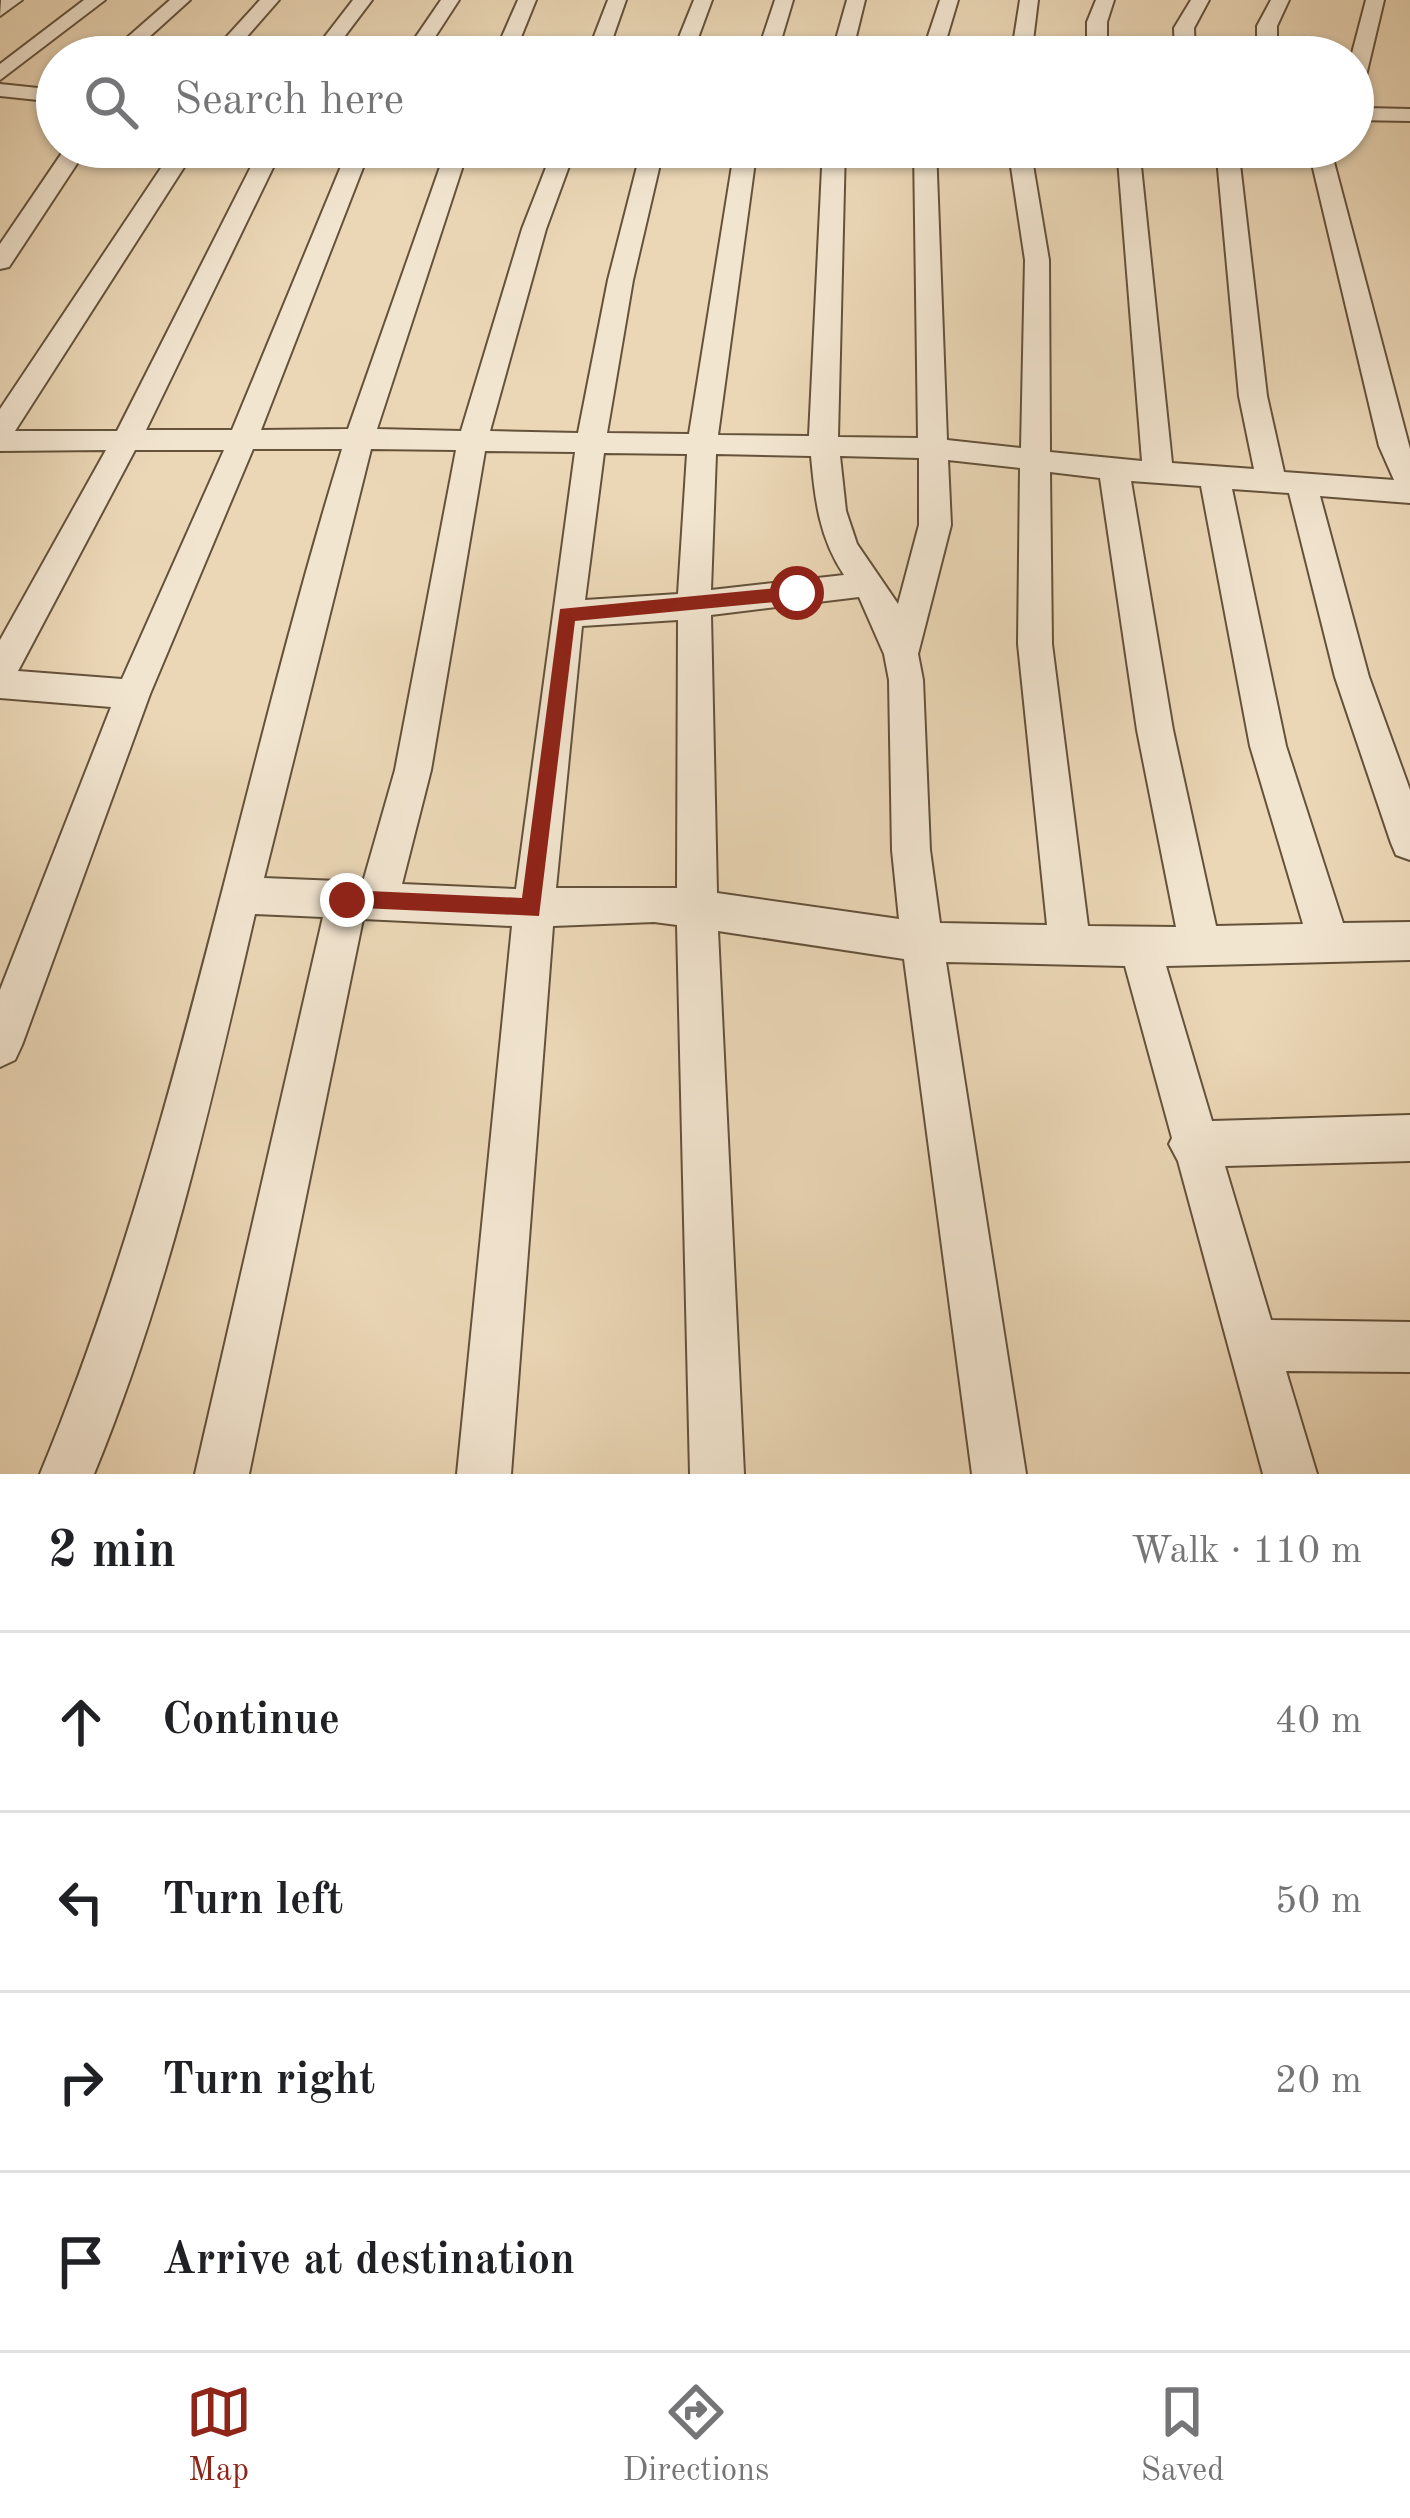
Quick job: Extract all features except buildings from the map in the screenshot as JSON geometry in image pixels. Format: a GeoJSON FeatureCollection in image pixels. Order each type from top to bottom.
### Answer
{"type":"FeatureCollection","features":[{"type":"Feature","properties":{"kind":"street"},"geometry":{"type":"LineString","coordinates":[[0,10],[14,0]]}},
{"type":"Feature","properties":{"kind":"street"},"geometry":{"type":"LineString","coordinates":[[49,36],[96,0]]}},
{"type":"Feature","properties":{"kind":"street"},"geometry":{"type":"LineString","coordinates":[[140,36],[181,0]]}},
{"type":"Feature","properties":{"kind":"street"},"geometry":{"type":"LineString","coordinates":[[237,36],[270,0]]}},
{"type":"Feature","properties":{"kind":"street"},"geometry":{"type":"LineString","coordinates":[[335,36],[363,0]]}},
{"type":"Feature","properties":{"kind":"street"},"geometry":{"type":"LineString","coordinates":[[426,36],[450,0]]}},
{"type":"Feature","properties":{"kind":"street"},"geometry":{"type":"LineString","coordinates":[[512,36],[527,0]]}},
{"type":"Feature","properties":{"kind":"street"},"geometry":{"type":"LineString","coordinates":[[604,36],[617,0]]}},
{"type":"Feature","properties":{"kind":"street"},"geometry":{"type":"LineString","coordinates":[[689,36],[703,0]]}},
{"type":"Feature","properties":{"kind":"street"},"geometry":{"type":"LineString","coordinates":[[773,36],[784,0]]}},
{"type":"Feature","properties":{"kind":"street"},"geometry":{"type":"LineString","coordinates":[[847,36],[856,0]]}},
{"type":"Feature","properties":{"kind":"street"},"geometry":{"type":"LineString","coordinates":[[938,36],[949,0]]}},
{"type":"Feature","properties":{"kind":"street"},"geometry":{"type":"LineString","coordinates":[[1024,36],[1029,0]]}},
{"type":"Feature","properties":{"kind":"street"},"geometry":{"type":"LineString","coordinates":[[1097,36],[1105,0]]}},
{"type":"Feature","properties":{"kind":"street"},"geometry":{"type":"LineString","coordinates":[[1184,36],[1200,0]]}},
{"type":"Feature","properties":{"kind":"street"},"geometry":{"type":"LineString","coordinates":[[1267,36],[1280,0]]}},
{"type":"Feature","properties":{"kind":"street"},"geometry":{"type":"LineString","coordinates":[[1366,36],[1375,0]]}},
{"type":"Feature","properties":{"kind":"street"},"geometry":{"type":"LineString","coordinates":[[0,74],[36,46]]}},
{"type":"Feature","properties":{"kind":"street"},"geometry":{"type":"LineString","coordinates":[[0,90],[36,94]]}},
{"type":"Feature","properties":{"kind":"street"},"geometry":{"type":"LineString","coordinates":[[1374,114],[1410,115]]}},
{"type":"Feature","properties":{"kind":"street"},"geometry":{"type":"LineString","coordinates":[[0,262],[63,168]]}},
{"type":"Feature","properties":{"kind":"street"},"geometry":{"type":"LineString","coordinates":[[0,431],[172,168]]}},
{"type":"Feature","properties":{"kind":"street"},"geometry":{"type":"LineString","coordinates":[[0,672],[125,441],[262,168]]}},
{"type":"Feature","properties":{"kind":"street"},"geometry":{"type":"LineString","coordinates":[[0,1045],[133,694],[243,439],[352,168]]}},
{"type":"Feature","properties":{"kind":"street"},"geometry":{"type":"LineString","coordinates":[[67,1474],[88,1426],[171,1163],[359,439],[451,168]]}},
{"type":"Feature","properties":{"kind":"street"},"geometry":{"type":"LineString","coordinates":[[222,1474],[362,901],[413,770],[472,442],[522,268],[558,168]]}},
{"type":"Feature","properties":{"kind":"street"},"geometry":{"type":"LineString","coordinates":[[484,1474],[531,908],[588,442],[648,168]]}},
{"type":"Feature","properties":{"kind":"street"},"geometry":{"type":"LineString","coordinates":[[717,1474],[697,908],[694,606],[702,443],[743,168]]}},
{"type":"Feature","properties":{"kind":"street"},"geometry":{"type":"LineString","coordinates":[[833,168],[824,445],[835,533],[868,584],[901,654]]}},
{"type":"Feature","properties":{"kind":"street"},"geometry":{"type":"LineString","coordinates":[[926,168],[934,539],[901,654],[911,850],[999,1474]]}},
{"type":"Feature","properties":{"kind":"street"},"geometry":{"type":"LineString","coordinates":[[1022,168],[1043,340],[1033,599],[1037,668],[1070,945]]}},
{"type":"Feature","properties":{"kind":"street"},"geometry":{"type":"LineString","coordinates":[[1130,168],[1158,471]]}},
{"type":"Feature","properties":{"kind":"street"},"geometry":{"type":"LineString","coordinates":[[1229,168],[1253,396],[1287,481],[1410,843]]}},
{"type":"Feature","properties":{"kind":"street"},"geometry":{"type":"LineString","coordinates":[[0,441],[359,439],[931,448],[1114,470],[1410,488],[1394,446],[1323,168]]}},
{"type":"Feature","properties":{"kind":"street"},"geometry":{"type":"LineString","coordinates":[[1114,470],[1148,691],[1200,946]]}},
{"type":"Feature","properties":{"kind":"street"},"geometry":{"type":"LineString","coordinates":[[1214,475],[1268,746],[1330,945]]}},
{"type":"Feature","properties":{"kind":"street"},"geometry":{"type":"LineString","coordinates":[[567,614],[694,606],[868,584]]}},
{"type":"Feature","properties":{"kind":"street"},"geometry":{"type":"LineString","coordinates":[[0,684],[133,694]]}},
{"type":"Feature","properties":{"kind":"street"},"geometry":{"type":"LineString","coordinates":[[242,895],[531,908],[654,903],[922,942],[1140,947],[1410,941]]}},
{"type":"Feature","properties":{"kind":"street"},"geometry":{"type":"LineString","coordinates":[[1140,947],[1192,1144],[1290,1474]]}},
{"type":"Feature","properties":{"kind":"street"},"geometry":{"type":"LineString","coordinates":[[1192,1144],[1410,1138]]}},
{"type":"Feature","properties":{"kind":"street"},"geometry":{"type":"LineString","coordinates":[[1250,1345],[1410,1347]]}},
{"type":"Feature","properties":{"kind":"route"},"geometry":{"type":"LineString","coordinates":[[347,900],[531,908],[567,614],[797,593]]}}]}
